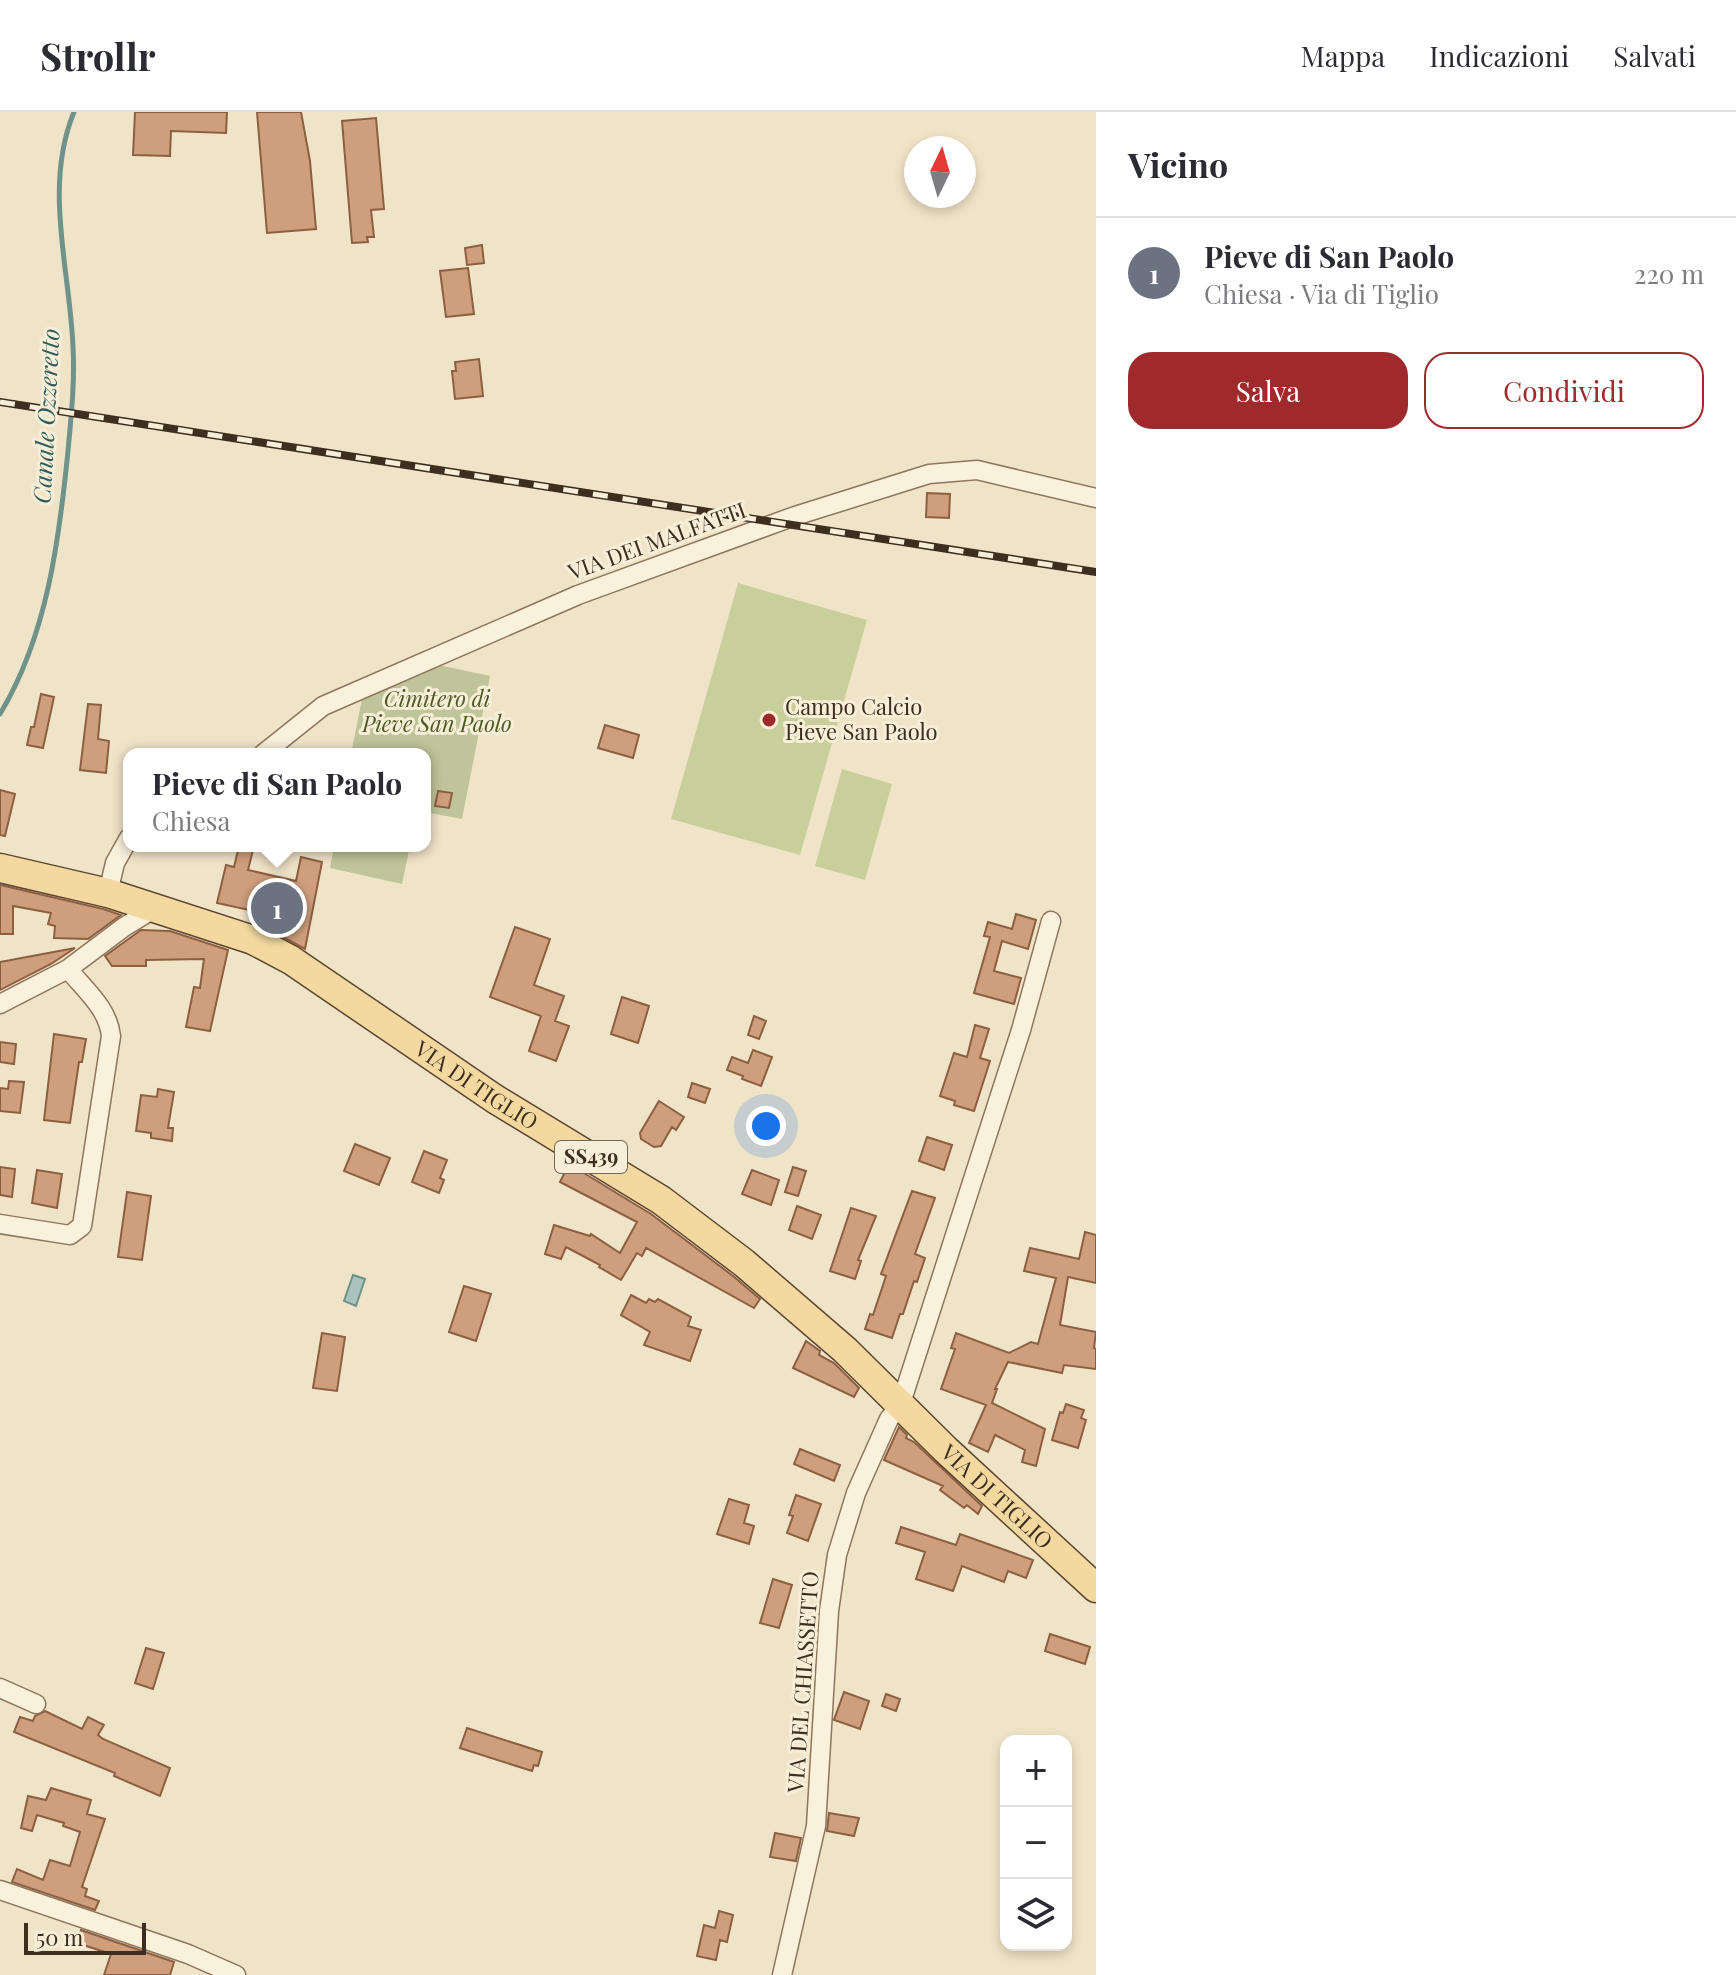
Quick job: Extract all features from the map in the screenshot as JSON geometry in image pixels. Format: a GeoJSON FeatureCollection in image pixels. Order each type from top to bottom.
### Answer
{"type":"FeatureCollection","features":[{"type":"Feature","properties":{"kind":"main road","name":"VIA DI TIGLIO"},"geometry":{"type":"LineString","coordinates":[[0,868],[108,893],[253,940],[291,960],[495,1099],[661,1200],[744,1263],[845,1350],[946,1450],[1096,1588]]}},
{"type":"Feature","properties":{"kind":"street","name":"VIA DEI MALFATTI"},"geometry":{"type":"LineString","coordinates":[[270,748],[323,706],[578,595],[795,516],[929,474],[977,470],[1096,498]]}},
{"type":"Feature","properties":{"kind":"street"},"geometry":{"type":"LineString","coordinates":[[108,893],[115,863],[123,849]]}},
{"type":"Feature","properties":{"kind":"street"},"geometry":{"type":"LineString","coordinates":[[0,1004],[68,969],[155,908]]}},
{"type":"Feature","properties":{"kind":"street"},"geometry":{"type":"LineString","coordinates":[[901,1403],[1017,1044],[1051,921]]}},
{"type":"Feature","properties":{"kind":"street"},"geometry":{"type":"LineString","coordinates":[[0,1224],[70,1235],[82,1226],[111,1036],[102,1009],[68,969]]}},
{"type":"Feature","properties":{"kind":"street","name":"VIA DEL CHIASSETTO"},"geometry":{"type":"LineString","coordinates":[[782,1975],[816,1826],[829,1611],[837,1555],[856,1493],[889,1419],[901,1403]]}},
{"type":"Feature","properties":{"kind":"street"},"geometry":{"type":"LineString","coordinates":[[0,1688],[36,1704]]}},
{"type":"Feature","properties":{"kind":"street"},"geometry":{"type":"LineString","coordinates":[[0,1890],[188,1954],[236,1975]]}},
{"type":"Feature","properties":{"kind":"green space","name":"Campo Calcio Pieve San Paolo"},"geometry":{"type":"Polygon","coordinates":[[[738,583],[867,620],[800,855],[671,819],[738,583]]]}},
{"type":"Feature","properties":{"kind":"green space","name":"Cimitero di Pieve San Paolo"},"geometry":{"type":"Polygon","coordinates":[[[434,664],[490,676],[462,819],[431,813],[431,748],[352,748],[362,699],[434,664]]]}},
{"type":"Feature","properties":{"kind":"green space"},"geometry":{"type":"Polygon","coordinates":[[[842,769],[892,784],[865,880],[815,866],[842,769]]]}},
{"type":"Feature","properties":{"kind":"green space"},"geometry":{"type":"Polygon","coordinates":[[[333,852],[409,852],[402,884],[330,868],[333,852]]]}},
{"type":"Feature","properties":{"kind":"water"},"geometry":{"type":"Polygon","coordinates":[[[353,1275],[365,1279],[356,1306],[344,1301],[353,1275]]]}},
{"type":"Feature","properties":{"kind":"building"},"geometry":{"type":"Polygon","coordinates":[[[135,112],[227,112],[226,133],[171,131],[170,156],[133,155],[135,112]]]}},
{"type":"Feature","properties":{"kind":"building"},"geometry":{"type":"Polygon","coordinates":[[[257,112],[301,112],[310,161],[316,229],[267,233],[257,112]]]}},
{"type":"Feature","properties":{"kind":"building"},"geometry":{"type":"Polygon","coordinates":[[[376,118],[384,209],[371,210],[374,237],[367,237],[368,242],[352,243],[342,121],[376,118]]]}},
{"type":"Feature","properties":{"kind":"building"},"geometry":{"type":"Polygon","coordinates":[[[482,245],[484,263],[467,265],[465,248],[482,245]]]}},
{"type":"Feature","properties":{"kind":"building"},"geometry":{"type":"Polygon","coordinates":[[[468,268],[474,314],[446,317],[440,271],[468,268]]]}},
{"type":"Feature","properties":{"kind":"building"},"geometry":{"type":"Polygon","coordinates":[[[479,359],[483,396],[455,399],[452,371],[456,371],[455,362],[479,359]]]}},
{"type":"Feature","properties":{"kind":"building"},"geometry":{"type":"Polygon","coordinates":[[[927,493],[950,494],[949,518],[926,517],[927,493]]]}},
{"type":"Feature","properties":{"kind":"building"},"geometry":{"type":"Polygon","coordinates":[[[41,694],[54,697],[43,748],[27,745],[41,694]]]}},
{"type":"Feature","properties":{"kind":"building"},"geometry":{"type":"Polygon","coordinates":[[[88,704],[101,705],[98,739],[109,741],[106,773],[80,770],[88,704]]]}},
{"type":"Feature","properties":{"kind":"building"},"geometry":{"type":"Polygon","coordinates":[[[605,725],[639,735],[633,758],[598,748],[605,725]]]}},
{"type":"Feature","properties":{"kind":"building"},"geometry":{"type":"Polygon","coordinates":[[[0,790],[15,794],[5,836],[0,835],[0,790]]]}},
{"type":"Feature","properties":{"kind":"building"},"geometry":{"type":"Polygon","coordinates":[[[438,791],[452,793],[449,808],[435,806],[438,791]]]}},
{"type":"Feature","properties":{"kind":"building"},"geometry":{"type":"Polygon","coordinates":[[[238,852],[252,852],[248,870],[296,881],[301,857],[322,862],[305,949],[281,936],[282,933],[261,925],[263,913],[217,903],[226,865],[234,867],[238,852]]]}},
{"type":"Feature","properties":{"kind":"building"},"geometry":{"type":"Polygon","coordinates":[[[0,885],[121,915],[88,939],[54,938],[55,926],[48,924],[51,913],[13,906],[13,934],[0,934],[0,885]]]}},
{"type":"Feature","properties":{"kind":"building"},"geometry":{"type":"Polygon","coordinates":[[[1016,914],[1036,920],[1028,949],[1002,941],[994,971],[1021,978],[1014,1004],[974,993],[990,937],[984,936],[988,922],[1012,929],[1016,914]]]}},
{"type":"Feature","properties":{"kind":"building"},"geometry":{"type":"Polygon","coordinates":[[[515,927],[550,939],[534,985],[564,996],[555,1021],[569,1026],[556,1061],[529,1051],[541,1016],[490,997],[515,927]]]}},
{"type":"Feature","properties":{"kind":"building"},"geometry":{"type":"Polygon","coordinates":[[[141,930],[170,931],[228,950],[210,1031],[186,1027],[194,987],[200,988],[204,959],[146,960],[146,966],[112,966],[105,956],[141,930]]]}},
{"type":"Feature","properties":{"kind":"building"},"geometry":{"type":"Polygon","coordinates":[[[75,948],[51,964],[0,990],[0,962],[75,948]]]}},
{"type":"Feature","properties":{"kind":"building"},"geometry":{"type":"Polygon","coordinates":[[[622,997],[649,1006],[638,1043],[611,1034],[622,997]]]}},
{"type":"Feature","properties":{"kind":"building"},"geometry":{"type":"Polygon","coordinates":[[[754,1016],[766,1021],[759,1039],[748,1035],[754,1016]]]}},
{"type":"Feature","properties":{"kind":"building"},"geometry":{"type":"Polygon","coordinates":[[[975,1025],[989,1029],[980,1058],[990,1061],[974,1111],[954,1105],[955,1101],[940,1096],[954,1053],[967,1057],[975,1025]]]}},
{"type":"Feature","properties":{"kind":"building"},"geometry":{"type":"Polygon","coordinates":[[[54,1034],[86,1039],[82,1062],[79,1062],[70,1123],[44,1120],[54,1034]]]}},
{"type":"Feature","properties":{"kind":"building"},"geometry":{"type":"Polygon","coordinates":[[[0,1042],[16,1044],[14,1064],[0,1062],[0,1042]]]}},
{"type":"Feature","properties":{"kind":"building"},"geometry":{"type":"Polygon","coordinates":[[[753,1050],[772,1057],[761,1086],[727,1070],[732,1057],[748,1063],[753,1050]]]}},
{"type":"Feature","properties":{"kind":"building"},"geometry":{"type":"Polygon","coordinates":[[[9,1081],[24,1082],[20,1113],[0,1111],[0,1088],[8,1089],[9,1081]]]}},
{"type":"Feature","properties":{"kind":"building"},"geometry":{"type":"Polygon","coordinates":[[[692,1083],[710,1089],[705,1103],[688,1097],[692,1083]]]}},
{"type":"Feature","properties":{"kind":"building"},"geometry":{"type":"Polygon","coordinates":[[[158,1089],[174,1092],[168,1128],[173,1128],[172,1141],[151,1138],[151,1133],[136,1131],[141,1095],[157,1097],[158,1089]]]}},
{"type":"Feature","properties":{"kind":"building"},"geometry":{"type":"Polygon","coordinates":[[[659,1101],[684,1117],[676,1130],[672,1127],[661,1146],[654,1147],[641,1139],[640,1133],[659,1101]]]}},
{"type":"Feature","properties":{"kind":"building"},"geometry":{"type":"Polygon","coordinates":[[[927,1137],[952,1145],[944,1170],[919,1161],[927,1137]]]}},
{"type":"Feature","properties":{"kind":"building"},"geometry":{"type":"Polygon","coordinates":[[[355,1144],[390,1158],[379,1185],[344,1171],[355,1144]]]}},
{"type":"Feature","properties":{"kind":"building"},"geometry":{"type":"Polygon","coordinates":[[[424,1151],[447,1160],[440,1178],[444,1180],[439,1193],[412,1182],[424,1151]]]}},
{"type":"Feature","properties":{"kind":"building"},"geometry":{"type":"Polygon","coordinates":[[[569,1164],[651,1214],[733,1276],[760,1299],[754,1308],[646,1248],[642,1256],[637,1253],[621,1280],[566,1247],[561,1259],[545,1254],[554,1225],[591,1234],[620,1253],[637,1222],[560,1182],[569,1164]]]}},
{"type":"Feature","properties":{"kind":"building"},"geometry":{"type":"Polygon","coordinates":[[[0,1167],[15,1169],[12,1197],[0,1195],[0,1167]]]}},
{"type":"Feature","properties":{"kind":"building"},"geometry":{"type":"Polygon","coordinates":[[[793,1167],[806,1171],[798,1196],[785,1192],[793,1167]]]}},
{"type":"Feature","properties":{"kind":"building"},"geometry":{"type":"Polygon","coordinates":[[[37,1170],[62,1174],[57,1208],[32,1203],[37,1170]]]}},
{"type":"Feature","properties":{"kind":"building"},"geometry":{"type":"Polygon","coordinates":[[[752,1170],[779,1180],[771,1205],[742,1194],[752,1170]]]}},
{"type":"Feature","properties":{"kind":"building"},"geometry":{"type":"Polygon","coordinates":[[[912,1191],[935,1198],[915,1254],[925,1258],[892,1338],[865,1329],[870,1314],[873,1315],[886,1276],[881,1274],[912,1191]]]}},
{"type":"Feature","properties":{"kind":"building"},"geometry":{"type":"Polygon","coordinates":[[[127,1192],[151,1196],[142,1260],[118,1257],[127,1192]]]}},
{"type":"Feature","properties":{"kind":"building"},"geometry":{"type":"Polygon","coordinates":[[[797,1206],[821,1215],[812,1239],[789,1230],[797,1206]]]}},
{"type":"Feature","properties":{"kind":"building"},"geometry":{"type":"Polygon","coordinates":[[[851,1208],[876,1216],[858,1260],[861,1261],[855,1279],[830,1271],[851,1208]]]}},
{"type":"Feature","properties":{"kind":"building"},"geometry":{"type":"Polygon","coordinates":[[[1085,1232],[1096,1235],[1096,1283],[1068,1277],[1060,1325],[1096,1332],[1096,1369],[1064,1365],[1062,1373],[1008,1362],[992,1403],[1045,1429],[1036,1466],[1022,1462],[1025,1450],[995,1435],[988,1452],[969,1443],[986,1405],[941,1389],[955,1349],[951,1348],[956,1333],[1009,1353],[1031,1342],[1038,1344],[1056,1278],[1024,1271],[1030,1248],[1079,1259],[1085,1232]]]}},
{"type":"Feature","properties":{"kind":"building"},"geometry":{"type":"Polygon","coordinates":[[[464,1286],[491,1294],[476,1341],[449,1332],[464,1286]]]}},
{"type":"Feature","properties":{"kind":"building"},"geometry":{"type":"Polygon","coordinates":[[[631,1295],[646,1303],[649,1299],[655,1302],[658,1299],[691,1317],[688,1326],[701,1330],[690,1361],[644,1345],[650,1332],[621,1315],[631,1295]]]}},
{"type":"Feature","properties":{"kind":"building"},"geometry":{"type":"Polygon","coordinates":[[[322,1333],[345,1337],[337,1391],[313,1388],[322,1333]]]}},
{"type":"Feature","properties":{"kind":"building"},"geometry":{"type":"Polygon","coordinates":[[[806,1341],[859,1388],[854,1397],[793,1368],[806,1341]]]}},
{"type":"Feature","properties":{"kind":"building"},"geometry":{"type":"Polygon","coordinates":[[[1066,1404],[1084,1410],[1081,1418],[1086,1420],[1078,1448],[1052,1440],[1060,1412],[1063,1413],[1066,1404]]]}},
{"type":"Feature","properties":{"kind":"building"},"geometry":{"type":"Polygon","coordinates":[[[899,1427],[907,1435],[906,1438],[982,1506],[978,1514],[967,1505],[964,1508],[940,1490],[943,1486],[884,1460],[899,1427]]]}},
{"type":"Feature","properties":{"kind":"building"},"geometry":{"type":"Polygon","coordinates":[[[800,1449],[840,1465],[834,1481],[794,1464],[800,1449]]]}},
{"type":"Feature","properties":{"kind":"building"},"geometry":{"type":"Polygon","coordinates":[[[796,1495],[821,1504],[808,1541],[787,1533],[796,1495]]]}},
{"type":"Feature","properties":{"kind":"building"},"geometry":{"type":"Polygon","coordinates":[[[729,1499],[749,1505],[744,1523],[754,1526],[749,1544],[717,1534],[729,1499]]]}},
{"type":"Feature","properties":{"kind":"building"},"geometry":{"type":"Polygon","coordinates":[[[901,1527],[956,1545],[960,1534],[1033,1560],[1026,1578],[1008,1571],[1004,1582],[962,1566],[953,1591],[916,1579],[925,1552],[896,1543],[901,1527]]]}},
{"type":"Feature","properties":{"kind":"building"},"geometry":{"type":"Polygon","coordinates":[[[773,1579],[792,1585],[779,1628],[760,1623],[773,1579]]]}},
{"type":"Feature","properties":{"kind":"building"},"geometry":{"type":"Polygon","coordinates":[[[1050,1634],[1090,1647],[1085,1664],[1045,1651],[1050,1634]]]}},
{"type":"Feature","properties":{"kind":"building"},"geometry":{"type":"Polygon","coordinates":[[[146,1648],[164,1653],[153,1689],[135,1683],[146,1648]]]}},
{"type":"Feature","properties":{"kind":"building"},"geometry":{"type":"Polygon","coordinates":[[[844,1692],[869,1701],[860,1729],[834,1720],[844,1692]]]}},
{"type":"Feature","properties":{"kind":"building"},"geometry":{"type":"Polygon","coordinates":[[[886,1694],[900,1699],[896,1711],[882,1706],[886,1694]]]}},
{"type":"Feature","properties":{"kind":"building"},"geometry":{"type":"Polygon","coordinates":[[[45,1711],[82,1729],[88,1717],[104,1725],[98,1735],[103,1739],[170,1768],[160,1796],[114,1776],[115,1773],[14,1732],[20,1717],[33,1721],[35,1716],[45,1711]]]}},
{"type":"Feature","properties":{"kind":"building"},"geometry":{"type":"Polygon","coordinates":[[[467,1728],[542,1752],[538,1766],[534,1765],[532,1771],[460,1748],[467,1728]]]}},
{"type":"Feature","properties":{"kind":"building"},"geometry":{"type":"Polygon","coordinates":[[[51,1788],[91,1800],[87,1814],[105,1819],[82,1887],[87,1889],[85,1896],[99,1901],[95,1910],[12,1882],[17,1869],[43,1880],[50,1860],[70,1866],[80,1832],[63,1826],[64,1823],[37,1815],[32,1831],[21,1828],[28,1796],[46,1800],[51,1788]]]}},
{"type":"Feature","properties":{"kind":"building"},"geometry":{"type":"Polygon","coordinates":[[[829,1813],[859,1818],[854,1836],[827,1831],[829,1813]]]}},
{"type":"Feature","properties":{"kind":"building"},"geometry":{"type":"Polygon","coordinates":[[[775,1833],[801,1838],[796,1861],[770,1857],[775,1833]]]}},
{"type":"Feature","properties":{"kind":"building"},"geometry":{"type":"Polygon","coordinates":[[[719,1911],[733,1915],[727,1942],[720,1940],[716,1960],[697,1956],[704,1925],[715,1928],[719,1911]]]}},
{"type":"Feature","properties":{"kind":"building"},"geometry":{"type":"Polygon","coordinates":[[[81,1930],[174,1962],[170,1975],[104,1975],[111,1954],[77,1943],[81,1930]]]}},
{"type":"Feature","properties":{"kind":"waterway","name":"Canale Ozzeretto"},"geometry":{"type":"LineString","coordinates":[[0,714],[16,684],[40,620],[55,553],[64,485],[73,360],[59,199],[65,140],[74,112]]}},
{"type":"Feature","properties":{"kind":"railway"},"geometry":{"type":"LineString","coordinates":[[0,402],[1096,572]]}},
{"type":"Feature","properties":{"kind":"place","name":"Campo Calcio Pieve San Paolo"},"geometry":{"type":"Point","coordinates":[769,720]}},
{"type":"Feature","properties":{"kind":"place","name":"Pieve di San Paolo"},"geometry":{"type":"Point","coordinates":[277,908]}}]}
